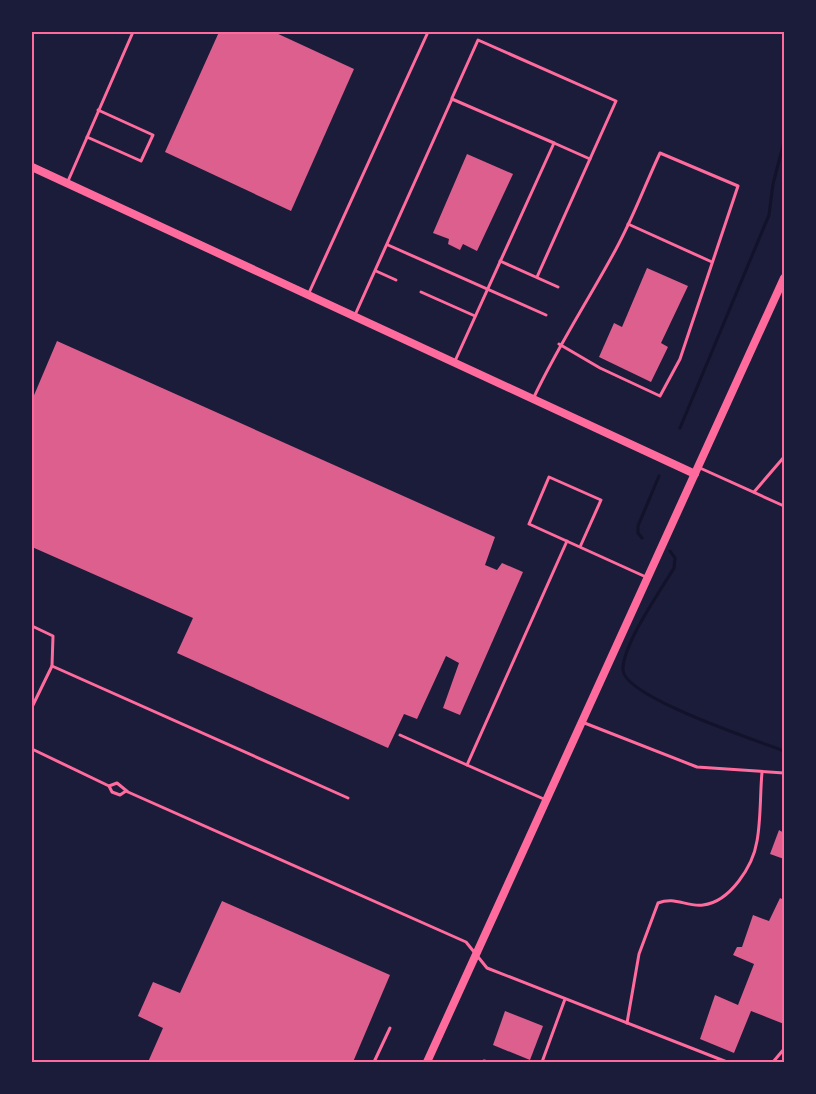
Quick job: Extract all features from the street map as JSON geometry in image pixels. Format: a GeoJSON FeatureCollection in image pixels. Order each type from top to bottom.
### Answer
{"type":"FeatureCollection","features":[{"type":"Feature","properties":{"kind":"main road"},"geometry":{"type":"LineString","coordinates":[[427,1062],[784,278]]}},
{"type":"Feature","properties":{"kind":"street"},"geometry":{"type":"LineString","coordinates":[[32,167],[533,399],[697,470]]}},
{"type":"Feature","properties":{"kind":"lane"},"geometry":{"type":"LineString","coordinates":[[67,183],[133,32]]}},
{"type":"Feature","properties":{"kind":"lane"},"geometry":{"type":"LineString","coordinates":[[308,295],[428,32]]}},
{"type":"Feature","properties":{"kind":"lane"},"geometry":{"type":"LineString","coordinates":[[355,316],[478,40],[616,101],[537,277]]}},
{"type":"Feature","properties":{"kind":"lane"},"geometry":{"type":"LineString","coordinates":[[452,99],[590,159]]}},
{"type":"Feature","properties":{"kind":"lane"},"geometry":{"type":"LineString","coordinates":[[87,137],[141,161],[153,135],[98,110]]}},
{"type":"Feature","properties":{"kind":"lane"},"geometry":{"type":"LineString","coordinates":[[454,362],[554,143]]}},
{"type":"Feature","properties":{"kind":"lane"},"geometry":{"type":"LineString","coordinates":[[533,399],[559,345],[575,322],[628,224],[660,153],[738,186],[680,359],[660,396],[600,368],[559,345]]}},
{"type":"Feature","properties":{"kind":"lane"},"geometry":{"type":"LineString","coordinates":[[628,224],[712,262]]}},
{"type":"Feature","properties":{"kind":"lane"},"geometry":{"type":"LineString","coordinates":[[388,245],[546,315]]}},
{"type":"Feature","properties":{"kind":"lane"},"geometry":{"type":"LineString","coordinates":[[500,261],[558,287]]}},
{"type":"Feature","properties":{"kind":"lane"},"geometry":{"type":"LineString","coordinates":[[375,271],[396,280]]}},
{"type":"Feature","properties":{"kind":"lane"},"geometry":{"type":"LineString","coordinates":[[421,292],[475,316]]}},
{"type":"Feature","properties":{"kind":"lane"},"geometry":{"type":"LineString","coordinates":[[754,492],[784,457]]}},
{"type":"Feature","properties":{"kind":"lane"},"geometry":{"type":"LineString","coordinates":[[697,470],[784,506]]}},
{"type":"Feature","properties":{"kind":"lane"},"geometry":{"type":"LineString","coordinates":[[580,547],[602,500],[549,477],[529,524],[648,578]]}},
{"type":"Feature","properties":{"kind":"lane"},"geometry":{"type":"LineString","coordinates":[[467,765],[567,541]]}},
{"type":"Feature","properties":{"kind":"lane"},"geometry":{"type":"LineString","coordinates":[[32,626],[52,636],[52,666],[32,707]]}},
{"type":"Feature","properties":{"kind":"lane"},"geometry":{"type":"LineString","coordinates":[[52,666],[348,798]]}},
{"type":"Feature","properties":{"kind":"lane"},"geometry":{"type":"LineString","coordinates":[[582,722],[697,767],[784,773]]}},
{"type":"Feature","properties":{"kind":"lane"},"geometry":{"type":"LineString","coordinates":[[400,735],[546,800]]}},
{"type":"Feature","properties":{"kind":"lane"},"geometry":{"type":"LineString","coordinates":[[32,749],[109,786],[112,792],[120,795],[126,791]]}},
{"type":"Feature","properties":{"kind":"lane"},"geometry":{"type":"LineString","coordinates":[[627,1023],[639,954],[658,903],[669,899],[703,905],[723,898],[743,875],[757,843],[762,771]]}},
{"type":"Feature","properties":{"kind":"lane"},"geometry":{"type":"LineString","coordinates":[[109,786],[117,783],[126,791],[466,942],[487,969],[728,1062]]}},
{"type":"Feature","properties":{"kind":"lane"},"geometry":{"type":"LineString","coordinates":[[542,1062],[565,999]]}},
{"type":"Feature","properties":{"kind":"lane"},"geometry":{"type":"LineString","coordinates":[[374,1062],[390,1028]]}},
{"type":"Feature","properties":{"kind":"lane"},"geometry":{"type":"LineString","coordinates":[[773,1062],[784,1049]]}},
{"type":"Feature","properties":{"kind":"building"},"geometry":{"type":"Polygon","coordinates":[[[219,32],[274,32],[354,69],[291,211],[165,152],[219,32]]]}},
{"type":"Feature","properties":{"kind":"building"},"geometry":{"type":"Polygon","coordinates":[[[467,154],[513,174],[477,251],[463,244],[460,250],[448,244],[449,239],[433,233],[467,154]]]}},
{"type":"Feature","properties":{"kind":"building"},"geometry":{"type":"Polygon","coordinates":[[[647,268],[688,286],[661,343],[668,347],[651,382],[599,357],[614,323],[622,327],[647,268]]]}},
{"type":"Feature","properties":{"kind":"building"},"geometry":{"type":"Polygon","coordinates":[[[57,341],[495,537],[485,565],[497,570],[502,563],[523,572],[460,715],[443,708],[459,663],[446,656],[417,719],[404,714],[388,748],[177,653],[193,618],[32,547],[32,400],[57,341]]]}},
{"type":"Feature","properties":{"kind":"building"},"geometry":{"type":"Polygon","coordinates":[[[779,830],[784,833],[784,859],[770,854],[779,830]]]}},
{"type":"Feature","properties":{"kind":"building"},"geometry":{"type":"Polygon","coordinates":[[[780,898],[784,900],[784,1024],[751,1011],[734,1053],[700,1039],[715,995],[738,1005],[754,964],[733,955],[737,947],[742,947],[753,915],[769,921],[780,898]]]}},
{"type":"Feature","properties":{"kind":"building"},"geometry":{"type":"Polygon","coordinates":[[[222,901],[390,975],[353,1062],[148,1062],[163,1028],[138,1016],[153,982],[180,993],[222,901]]]}},
{"type":"Feature","properties":{"kind":"building"},"geometry":{"type":"Polygon","coordinates":[[[505,1011],[543,1026],[530,1060],[493,1045],[505,1011]]]}},
{"type":"Feature","properties":{"kind":"waterway"},"geometry":{"type":"LineString","coordinates":[[783,32],[784,41]]}},
{"type":"Feature","properties":{"kind":"waterway"},"geometry":{"type":"LineString","coordinates":[[680,428],[769,215],[773,184],[784,142]]}},
{"type":"Feature","properties":{"kind":"waterway"},"geometry":{"type":"LineString","coordinates":[[642,538],[638,533],[638,526],[659,476]]}},
{"type":"Feature","properties":{"kind":"waterway"},"geometry":{"type":"LineString","coordinates":[[670,551],[675,558],[674,568],[635,633],[624,659],[623,670],[629,681],[645,693],[694,717],[784,751]]}}]}
